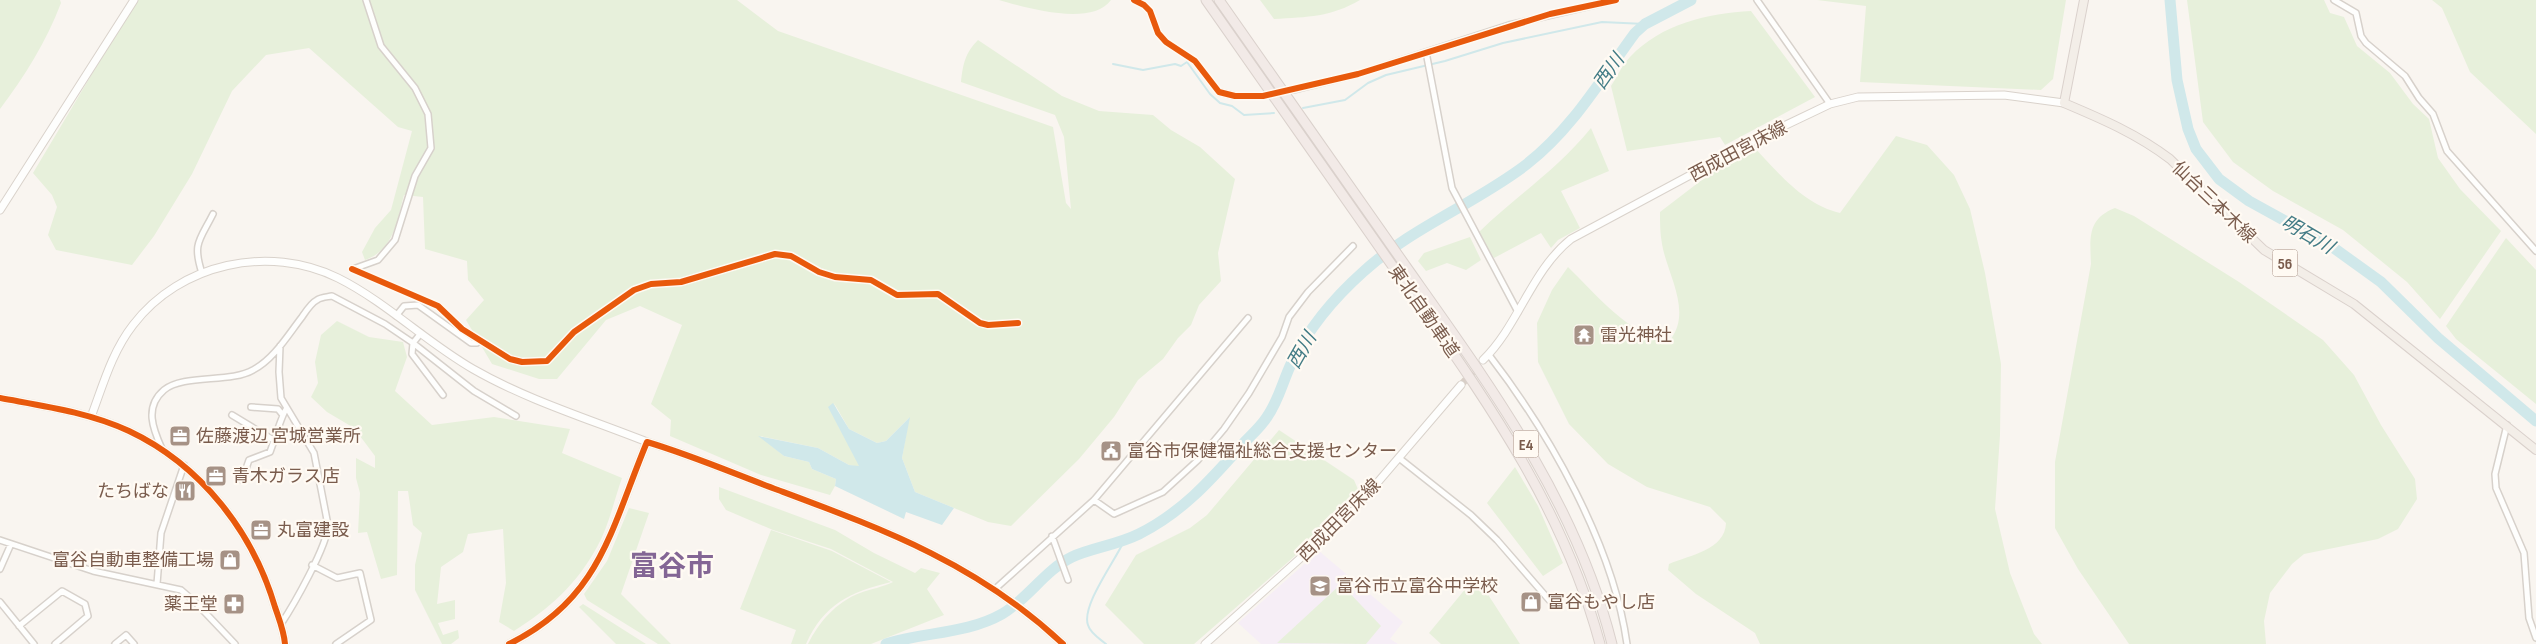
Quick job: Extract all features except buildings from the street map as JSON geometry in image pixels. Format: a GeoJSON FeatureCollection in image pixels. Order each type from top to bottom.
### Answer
{"type":"FeatureCollection","features":[{"type":"Feature","properties":{"kind":"highway","name":"東北自動車道"},"geometry":{"type":"LineString","coordinates":[[1206,0],[1483,396],[1538,486],[1570,554],[1600,644]]}},
{"type":"Feature","properties":{"kind":"highway","name":"東北自動車道"},"geometry":{"type":"LineString","coordinates":[[1220,0],[1472,361],[1535,458],[1580,548],[1612,644]]}},
{"type":"Feature","properties":{"kind":"main road"},"geometry":{"type":"LineString","coordinates":[[2064,104],[2084,0]]}},
{"type":"Feature","properties":{"kind":"main road","name":"仙台三本木線"},"geometry":{"type":"LineString","coordinates":[[2064,104],[2126,130],[2153,146],[2182,170],[2264,250],[2354,304],[2536,450]]}},
{"type":"Feature","properties":{"kind":"street"},"geometry":{"type":"LineString","coordinates":[[0,210],[134,0]]}},
{"type":"Feature","properties":{"kind":"street"},"geometry":{"type":"LineString","coordinates":[[366,0],[382,46],[415,88],[428,114],[431,148],[415,176],[395,240],[378,260],[352,269],[438,306],[462,329],[510,359],[522,362],[547,361],[574,332],[634,290],[651,284],[681,282],[775,254],[791,256],[819,272],[835,277],[871,280],[897,296],[938,294],[980,322],[988,325],[1018,323]]}},
{"type":"Feature","properties":{"kind":"street"},"geometry":{"type":"LineString","coordinates":[[1134,0],[1144,5],[1150,11],[1158,33],[1166,42],[1195,62],[1219,92],[1235,96],[1263,96]]}},
{"type":"Feature","properties":{"kind":"street"},"geometry":{"type":"LineString","coordinates":[[1293,90],[1358,74],[1542,16],[1616,0]]}},
{"type":"Feature","properties":{"kind":"street"},"geometry":{"type":"LineString","coordinates":[[1757,0],[1830,104]]}},
{"type":"Feature","properties":{"kind":"street"},"geometry":{"type":"LineString","coordinates":[[2334,0],[2356,13],[2361,36],[2366,43],[2405,76],[2419,98],[2433,114],[2447,151],[2536,251]]}},
{"type":"Feature","properties":{"kind":"street"},"geometry":{"type":"LineString","coordinates":[[1426,52],[1452,188],[1519,313]]}},
{"type":"Feature","properties":{"kind":"street","name":"西成田宮床線"},"geometry":{"type":"LineString","coordinates":[[1486,358],[1519,313],[1551,259],[1571,239],[1765,135],[1830,104],[1858,97],[2004,95],[2064,104]]}},
{"type":"Feature","properties":{"kind":"street"},"geometry":{"type":"LineString","coordinates":[[202,273],[196,253],[197,246],[213,214]]}},
{"type":"Feature","properties":{"kind":"street"},"geometry":{"type":"LineString","coordinates":[[1094,500],[1114,514],[1163,492],[1198,460],[1224,429],[1250,393],[1282,337],[1289,317],[1308,292],[1353,246]]}},
{"type":"Feature","properties":{"kind":"street"},"geometry":{"type":"LineString","coordinates":[[91,417],[112,361],[133,325],[164,294],[202,273],[233,264],[258,261],[280,262],[306,267],[348,283],[472,369],[507,386],[647,442],[858,520],[940,556],[995,589],[1063,644]]}},
{"type":"Feature","properties":{"kind":"street"},"geometry":{"type":"LineString","coordinates":[[162,450],[152,428],[151,416],[153,404],[165,389],[202,379],[243,375],[263,364],[280,346],[316,300],[332,296],[385,324],[413,343],[490,403],[516,416]]}},
{"type":"Feature","properties":{"kind":"street"},"geometry":{"type":"LineString","coordinates":[[396,316],[404,306],[418,305],[471,343],[477,343],[480,340]]}},
{"type":"Feature","properties":{"kind":"street"},"geometry":{"type":"LineString","coordinates":[[995,589],[1094,500],[1248,318]]}},
{"type":"Feature","properties":{"kind":"street"},"geometry":{"type":"LineString","coordinates":[[421,333],[413,343],[412,354],[443,396]]}},
{"type":"Feature","properties":{"kind":"street"},"geometry":{"type":"LineString","coordinates":[[280,346],[281,398],[314,453],[328,525],[328,533],[281,624]]}},
{"type":"Feature","properties":{"kind":"street"},"geometry":{"type":"LineString","coordinates":[[1486,358],[1531,416],[1588,519],[1607,564],[1624,623],[1627,644]]}},
{"type":"Feature","properties":{"kind":"street","name":"西成田宮床線"},"geometry":{"type":"LineString","coordinates":[[1205,644],[1354,510],[1461,385]]}},
{"type":"Feature","properties":{"kind":"street"},"geometry":{"type":"LineString","coordinates":[[0,398],[91,417],[128,431],[184,465],[225,510],[252,548],[266,577],[281,624],[285,644]]}},
{"type":"Feature","properties":{"kind":"street"},"geometry":{"type":"LineString","coordinates":[[242,480],[249,460],[267,455],[282,425],[282,414],[278,409],[251,407]]}},
{"type":"Feature","properties":{"kind":"street"},"geometry":{"type":"LineString","coordinates":[[282,414],[287,408]]}},
{"type":"Feature","properties":{"kind":"street"},"geometry":{"type":"LineString","coordinates":[[232,414],[275,441]]}},
{"type":"Feature","properties":{"kind":"street"},"geometry":{"type":"LineString","coordinates":[[2507,425],[2495,474],[2496,488],[2524,552],[2529,618],[2536,638]]}},
{"type":"Feature","properties":{"kind":"street"},"geometry":{"type":"LineString","coordinates":[[509,644],[519,642],[554,616],[584,585],[605,547],[647,442]]}},
{"type":"Feature","properties":{"kind":"street"},"geometry":{"type":"LineString","coordinates":[[1399,458],[1477,521],[1524,569],[1550,601]]}},
{"type":"Feature","properties":{"kind":"street"},"geometry":{"type":"LineString","coordinates":[[157,584],[161,533],[184,465]]}},
{"type":"Feature","properties":{"kind":"street"},"geometry":{"type":"LineString","coordinates":[[1052,536],[1068,580]]}},
{"type":"Feature","properties":{"kind":"street"},"geometry":{"type":"LineString","coordinates":[[0,540],[93,571],[135,582],[157,584],[181,590],[235,644]]}},
{"type":"Feature","properties":{"kind":"street"},"geometry":{"type":"LineString","coordinates":[[0,569],[11,544]]}},
{"type":"Feature","properties":{"kind":"street"},"geometry":{"type":"LineString","coordinates":[[312,565],[337,578],[360,573],[372,620],[336,644]]}},
{"type":"Feature","properties":{"kind":"street"},"geometry":{"type":"LineString","coordinates":[[19,626],[62,591],[84,604],[88,616],[56,644]]}},
{"type":"Feature","properties":{"kind":"street"},"geometry":{"type":"LineString","coordinates":[[0,602],[34,644]]}},
{"type":"Feature","properties":{"kind":"street"},"geometry":{"type":"LineString","coordinates":[[115,644],[126,635],[134,644]]}},
{"type":"Feature","properties":{"kind":"shaded area","name":"富谷市立富谷中学校"},"geometry":{"type":"Polygon","coordinates":[[[1319,551],[1403,622],[1390,639],[1398,644],[1261,644],[1238,623],[1319,551]]]}},
{"type":"Feature","properties":{"kind":"green space"},"geometry":{"type":"Polygon","coordinates":[[[0,0],[60,0],[61,3],[49,31],[34,58],[0,109],[0,0]]]}},
{"type":"Feature","properties":{"kind":"green space"},"geometry":{"type":"Polygon","coordinates":[[[136,0],[737,0],[778,31],[1053,127],[1066,203],[1071,209],[1064,137],[1055,115],[961,82],[965,59],[978,40],[1062,96],[1099,111],[1153,115],[1171,130],[1200,147],[1235,179],[1218,253],[1221,281],[1199,305],[1191,325],[1178,338],[1163,359],[1138,380],[1114,417],[1079,459],[1011,526],[988,522],[915,492],[902,458],[909,418],[886,441],[877,443],[849,429],[834,403],[860,467],[849,465],[818,448],[760,436],[784,456],[809,462],[812,469],[836,479],[835,486],[830,495],[761,475],[670,436],[671,420],[651,404],[682,325],[640,306],[606,320],[557,379],[539,379],[492,364],[466,320],[484,300],[468,280],[467,261],[425,249],[423,197],[404,195],[393,234],[382,249],[365,260],[362,252],[375,228],[391,210],[412,131],[398,127],[309,48],[266,55],[232,91],[192,174],[154,236],[132,265],[56,250],[48,235],[57,207],[52,195],[33,173],[136,0]]]}},
{"type":"Feature","properties":{"kind":"green space"},"geometry":{"type":"Polygon","coordinates":[[[999,0],[1111,0],[1102,8],[1089,13],[1074,14],[1041,11],[999,0]]]}},
{"type":"Feature","properties":{"kind":"green space"},"geometry":{"type":"Polygon","coordinates":[[[1260,0],[1360,0],[1329,13],[1309,17],[1274,19],[1260,0]]]}},
{"type":"Feature","properties":{"kind":"green space"},"geometry":{"type":"Polygon","coordinates":[[[1817,0],[2066,0],[2053,79],[2041,90],[1860,82],[1866,6],[1817,0]]]}},
{"type":"Feature","properties":{"kind":"green space"},"geometry":{"type":"Polygon","coordinates":[[[2187,0],[2324,0],[2330,13],[2344,17],[2357,46],[2390,73],[2413,104],[2429,119],[2438,158],[2460,189],[2501,231],[2440,319],[2407,282],[2343,230],[2273,191],[2233,162],[2203,122],[2187,0]]]}},
{"type":"Feature","properties":{"kind":"green space"},"geometry":{"type":"Polygon","coordinates":[[[2432,0],[2536,0],[2536,134],[2470,72],[2442,8],[2432,0]]]}},
{"type":"Feature","properties":{"kind":"green space"},"geometry":{"type":"Polygon","coordinates":[[[1751,11],[1815,97],[1725,145],[1720,137],[1627,151],[1611,86],[1627,60],[1656,36],[1686,22],[1718,14],[1751,11]]]}},
{"type":"Feature","properties":{"kind":"green space"},"geometry":{"type":"Polygon","coordinates":[[[1591,128],[1609,171],[1561,191],[1580,228],[1558,240],[1551,248],[1541,233],[1494,258],[1478,233],[1564,157],[1591,128]]]}},
{"type":"Feature","properties":{"kind":"green space"},"geometry":{"type":"Polygon","coordinates":[[[1896,136],[1927,145],[1954,175],[1970,209],[1985,273],[2001,364],[2000,435],[1995,509],[2010,573],[2034,634],[2042,644],[1760,644],[1755,633],[1696,594],[1668,570],[1669,564],[1705,550],[1720,540],[1726,523],[1710,507],[1647,487],[1608,464],[1569,424],[1538,362],[1537,323],[1552,290],[1568,267],[1602,301],[1629,324],[1657,338],[1671,339],[1677,328],[1679,304],[1662,244],[1660,212],[1750,143],[1790,185],[1826,209],[1840,213],[1896,136]]]}},
{"type":"Feature","properties":{"kind":"green space"},"geometry":{"type":"Polygon","coordinates":[[[2115,208],[2134,216],[2239,282],[2323,340],[2354,375],[2381,425],[2415,479],[2417,499],[2398,529],[2378,539],[2304,554],[2292,564],[2270,593],[2264,621],[2266,644],[2129,644],[2078,569],[2055,528],[2055,462],[2091,264],[2090,246],[2092,230],[2099,218],[2115,208]]]}},
{"type":"Feature","properties":{"kind":"green space"},"geometry":{"type":"Polygon","coordinates":[[[1470,237],[1481,260],[1466,270],[1447,263],[1426,271],[1418,261],[1424,253],[1470,237]]]}},
{"type":"Feature","properties":{"kind":"green space"},"geometry":{"type":"Polygon","coordinates":[[[2506,238],[2536,270],[2536,404],[2456,339],[2446,326],[2506,238]]]}},
{"type":"Feature","properties":{"kind":"green space"},"geometry":{"type":"Polygon","coordinates":[[[337,321],[369,337],[403,342],[407,357],[395,391],[432,425],[494,417],[570,429],[562,453],[622,478],[601,539],[581,573],[550,605],[514,631],[499,622],[506,583],[503,529],[468,534],[463,552],[441,567],[437,604],[455,600],[455,619],[438,623],[443,635],[458,630],[459,638],[451,644],[442,644],[415,590],[415,565],[422,533],[413,525],[408,491],[398,491],[397,575],[381,579],[367,532],[358,533],[360,493],[356,478],[356,458],[375,468],[375,456],[354,428],[327,412],[311,397],[318,383],[315,362],[321,335],[337,321]]]}},
{"type":"Feature","properties":{"kind":"green space"},"geometry":{"type":"Polygon","coordinates":[[[1279,430],[1354,480],[1360,494],[1320,534],[1194,644],[1144,644],[1105,605],[1136,555],[1190,528],[1207,515],[1279,430]]]}},
{"type":"Feature","properties":{"kind":"green space"},"geometry":{"type":"Polygon","coordinates":[[[1515,467],[1538,506],[1563,563],[1543,576],[1487,503],[1515,467]]]}},
{"type":"Feature","properties":{"kind":"green space"},"geometry":{"type":"Polygon","coordinates":[[[719,487],[835,530],[874,553],[915,573],[921,568],[940,573],[927,589],[944,615],[871,644],[808,644],[817,628],[836,607],[860,593],[893,582],[831,549],[773,530],[726,510],[719,499],[719,487]]]}},
{"type":"Feature","properties":{"kind":"green space"},"geometry":{"type":"Polygon","coordinates":[[[629,508],[649,513],[621,594],[671,644],[658,644],[587,600],[584,594],[607,561],[629,508]]]}},
{"type":"Feature","properties":{"kind":"green space"},"geometry":{"type":"Polygon","coordinates":[[[771,530],[832,551],[891,582],[851,595],[830,609],[813,630],[806,644],[791,644],[796,630],[740,609],[771,530]]]}},
{"type":"Feature","properties":{"kind":"green space"},"geometry":{"type":"Polygon","coordinates":[[[1476,576],[1520,644],[1441,644],[1429,633],[1476,576]]]}},
{"type":"Feature","properties":{"kind":"green space"},"geometry":{"type":"Polygon","coordinates":[[[1341,584],[1381,626],[1366,644],[1277,643],[1341,584]]]}},
{"type":"Feature","properties":{"kind":"green space"},"geometry":{"type":"Polygon","coordinates":[[[583,604],[646,644],[616,644],[579,607],[583,604]]]}},
{"type":"Feature","properties":{"kind":"water"},"geometry":{"type":"Polygon","coordinates":[[[833,403],[849,429],[877,443],[886,441],[910,417],[902,458],[915,492],[954,508],[942,525],[906,512],[904,519],[835,486],[836,479],[812,469],[809,462],[784,456],[758,436],[818,448],[849,465],[859,466],[828,407],[833,403]]]}},
{"type":"Feature","properties":{"kind":"waterway","name":"西川"},"geometry":{"type":"LineString","coordinates":[[886,644],[960,629],[988,621],[1020,601],[1053,569],[1062,563],[1079,554],[1139,534],[1154,526],[1194,496],[1258,429],[1275,404],[1292,362],[1306,337],[1333,302],[1363,272],[1402,242],[1527,164],[1572,119],[1635,33],[1645,24],[1691,0]]}},
{"type":"Feature","properties":{"kind":"waterway","name":"明石川"},"geometry":{"type":"LineString","coordinates":[[2170,0],[2177,80],[2188,129],[2196,149],[2219,179],[2249,201],[2331,246],[2381,282],[2438,338],[2536,421]]}},
{"type":"Feature","properties":{"kind":"waterway"},"geometry":{"type":"LineString","coordinates":[[1303,108],[1345,100],[1368,83],[1386,75],[1445,61],[1503,43],[1602,22],[1645,24]]}},
{"type":"Feature","properties":{"kind":"waterway"},"geometry":{"type":"LineString","coordinates":[[1113,64],[1143,70],[1175,64],[1181,66],[1187,62],[1210,94],[1220,103],[1232,106],[1244,115],[1274,113]]}},
{"type":"Feature","properties":{"kind":"waterway"},"geometry":{"type":"LineString","coordinates":[[1106,644],[1091,631],[1087,617],[1094,595],[1124,541]]}},
{"type":"Feature","properties":{"kind":"tunnel"},"geometry":{"type":"LineString","coordinates":[[1263,96],[1293,90]]}},
{"type":"Feature","properties":{"kind":"tunnel"},"geometry":{"type":"LineString","coordinates":[[1461,385],[1483,360]]}},
{"type":"Feature","properties":{"kind":"cycle path"},"geometry":{"type":"LineString","coordinates":[[1134,0],[1144,5],[1150,11],[1158,33],[1166,42],[1195,61],[1219,92],[1235,96],[1263,96],[1358,74],[1550,14],[1616,0]]}},
{"type":"Feature","properties":{"kind":"cycle path"},"geometry":{"type":"LineString","coordinates":[[352,269],[438,306],[462,329],[510,359],[522,362],[547,361],[574,332],[634,290],[651,284],[681,282],[775,254],[791,256],[819,272],[835,277],[871,280],[897,295],[938,294],[980,323],[988,325],[1018,323]]}},
{"type":"Feature","properties":{"kind":"cycle path"},"geometry":{"type":"LineString","coordinates":[[0,398],[65,410],[113,424],[155,445],[179,462],[221,504],[238,527],[265,579],[284,634],[285,644]]}},
{"type":"Feature","properties":{"kind":"cycle path"},"geometry":{"type":"LineString","coordinates":[[509,644],[540,626],[564,606],[584,583],[612,532],[647,442],[856,520],[929,552],[998,592],[1031,616],[1063,644]]}},
{"type":"Feature","properties":{"kind":"place","name":"雷光神社"},"geometry":{"type":"Point","coordinates":[1584,335]}},
{"type":"Feature","properties":{"kind":"place","name":"佐藤渡辺 宮城営業所"},"geometry":{"type":"Point","coordinates":[180,436]}},
{"type":"Feature","properties":{"kind":"place","name":"富谷市保健福祉総合支援センター"},"geometry":{"type":"Point","coordinates":[1111,451]}},
{"type":"Feature","properties":{"kind":"place","name":"青木ガラス店"},"geometry":{"type":"Point","coordinates":[216,476]}},
{"type":"Feature","properties":{"kind":"place","name":"たちばな"},"geometry":{"type":"Point","coordinates":[185,491]}},
{"type":"Feature","properties":{"kind":"place","name":"丸富建設"},"geometry":{"type":"Point","coordinates":[261,530]}},
{"type":"Feature","properties":{"kind":"place","name":"富谷自動車整備工場"},"geometry":{"type":"Point","coordinates":[230,560]}},
{"type":"Feature","properties":{"kind":"place","name":"富谷市立富谷中学校"},"geometry":{"type":"Point","coordinates":[1320,586]}},
{"type":"Feature","properties":{"kind":"place","name":"富谷もやし店"},"geometry":{"type":"Point","coordinates":[1531,602]}},
{"type":"Feature","properties":{"kind":"place","name":"薬王堂"},"geometry":{"type":"Point","coordinates":[234,604]}},
{"type":"Feature","properties":{"kind":"district","name":"富谷市"},"geometry":{"type":"Point","coordinates":[672,565]}}]}
